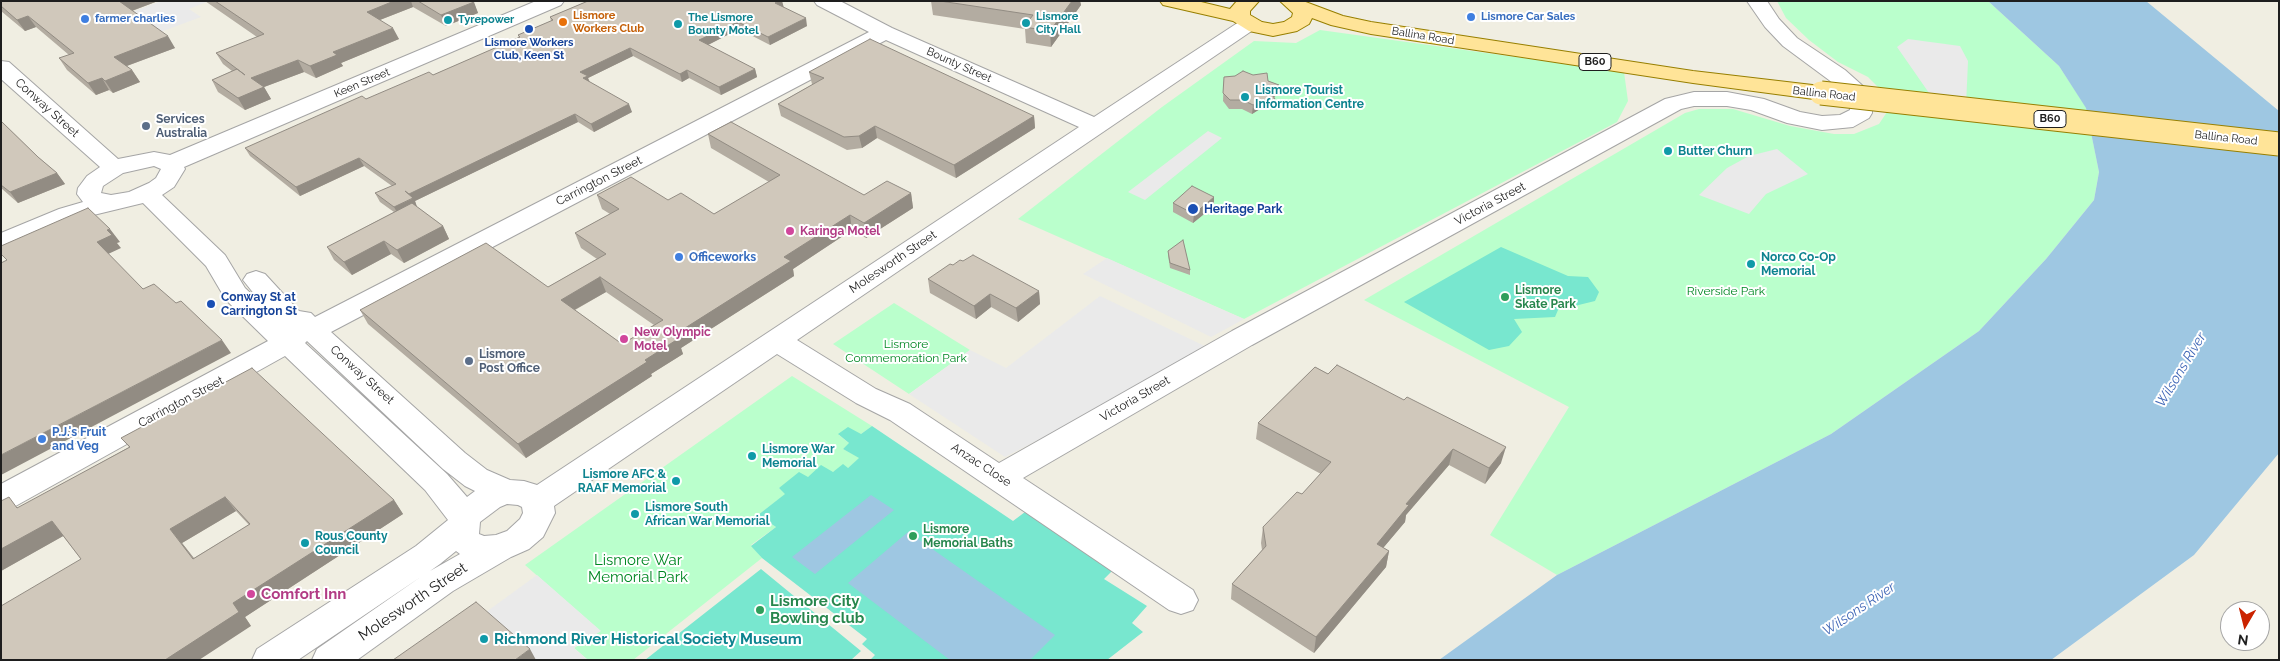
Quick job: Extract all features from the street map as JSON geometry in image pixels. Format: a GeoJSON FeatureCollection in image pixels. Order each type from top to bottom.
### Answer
{"type":"FeatureCollection","features":[{"type":"Feature","properties":{"kind":"main road","name":"B60"},"geometry":{"type":"LineString","coordinates":[[1170,1],[1246,14],[1264,29],[1290,28],[1297,24],[1304,16],[1293,3]]}},
{"type":"Feature","properties":{"kind":"main road","name":"Ballina Road"},"geometry":{"type":"LineString","coordinates":[[1293,3],[1338,21],[1371,28],[1693,77],[2279,144]]}},
{"type":"Feature","properties":{"kind":"main road","name":"Ballina Road"},"geometry":{"type":"LineString","coordinates":[[1290,28],[1371,28]]}},
{"type":"Feature","properties":{"kind":"street","name":"Keen Street"},"geometry":{"type":"LineString","coordinates":[[170,164],[554,1]]}},
{"type":"Feature","properties":{"kind":"street","name":"Bounty Street"},"geometry":{"type":"LineString","coordinates":[[824,1],[885,32],[1095,126]]}},
{"type":"Feature","properties":{"kind":"street","name":"Victoria Street"},"geometry":{"type":"LineString","coordinates":[[1000,477],[1242,338],[1673,104],[1694,99],[1727,99],[1756,104],[1796,118],[1822,123],[1845,122],[1860,113],[1861,100],[1856,92],[1837,75],[1790,42],[1772,24],[1757,1]]}},
{"type":"Feature","properties":{"kind":"street","name":"Molesworth Street"},"geometry":{"type":"LineString","coordinates":[[537,501],[1095,126],[1246,14]]}},
{"type":"Feature","properties":{"kind":"street","name":"Carrington Street"},"geometry":{"type":"LineString","coordinates":[[1,499],[301,337],[885,32]]}},
{"type":"Feature","properties":{"kind":"street","name":"Conway Street"},"geometry":{"type":"LineString","coordinates":[[1,67],[115,168]]}},
{"type":"Feature","properties":{"kind":"street"},"geometry":{"type":"LineString","coordinates":[[1,231],[58,206],[90,188],[95,181],[115,168],[141,160],[154,159],[170,164],[173,169],[166,182],[147,194],[68,214],[1,242]]}},
{"type":"Feature","properties":{"kind":"street"},"geometry":{"type":"LineString","coordinates":[[90,188],[89,194],[92,198],[110,202]]}},
{"type":"Feature","properties":{"kind":"street","name":"Conway Street"},"geometry":{"type":"LineString","coordinates":[[147,194],[216,261],[235,294],[301,337],[388,398],[454,461],[476,478],[506,492]]}},
{"type":"Feature","properties":{"kind":"street","name":"Conway Street"},"geometry":{"type":"LineString","coordinates":[[216,261],[256,280],[301,337],[451,499],[464,523]]}},
{"type":"Feature","properties":{"kind":"street","name":"Anzac Close"},"geometry":{"type":"LineString","coordinates":[[776,340],[866,396],[900,412],[1000,477],[1181,600]]}},
{"type":"Feature","properties":{"kind":"street"},"geometry":{"type":"LineString","coordinates":[[269,660],[428,554],[464,523],[482,502],[506,492],[524,493],[537,501],[539,514],[532,528],[518,540],[499,548],[481,549],[474,547],[464,538],[464,523]]}},
{"type":"Feature","properties":{"kind":"street","name":"Molesworth Street"},"geometry":{"type":"LineString","coordinates":[[329,660],[442,582],[499,548]]}},
{"type":"Feature","properties":{"kind":"green space","name":"Riverside Park"},"geometry":{"type":"Polygon","coordinates":[[[1777,1],[1988,1],[2059,66],[2086,107],[2099,172],[2094,200],[2046,259],[1979,331],[1831,434],[1557,575],[1490,535],[1569,407],[1364,300],[1685,113],[1699,109],[1733,109],[1790,126],[1834,134],[1854,134],[1879,124],[1887,112],[1879,88],[1868,77],[1838,62],[1809,40],[1786,18],[1777,1]]]}},
{"type":"Feature","properties":{"kind":"green space","name":"Heritage Park"},"geometry":{"type":"Polygon","coordinates":[[[1320,30],[1624,72],[1628,101],[1617,122],[1244,319],[1018,219],[1162,107],[1254,41],[1296,43],[1320,30]]]}},
{"type":"Feature","properties":{"kind":"green space","name":"Lismore Commemoration Park"},"geometry":{"type":"Polygon","coordinates":[[[894,303],[970,350],[909,394],[833,344],[894,303]]]}},
{"type":"Feature","properties":{"kind":"green space","name":"Lismore War Memorial Park"},"geometry":{"type":"Polygon","coordinates":[[[792,376],[872,426],[861,434],[839,435],[850,444],[843,449],[860,458],[847,469],[808,477],[779,488],[786,494],[758,515],[776,527],[751,545],[762,558],[633,660],[588,660],[574,648],[600,631],[525,565],[792,376]]]}},
{"type":"Feature","properties":{"kind":"shaded area"},"geometry":{"type":"Polygon","coordinates":[[[161,1],[209,1],[189,9],[201,17],[155,34],[127,14],[161,1]]]}},
{"type":"Feature","properties":{"kind":"shaded area"},"geometry":{"type":"Polygon","coordinates":[[[1908,39],[1960,46],[1968,61],[1966,106],[1936,103],[1897,47],[1908,39]]]}},
{"type":"Feature","properties":{"kind":"shaded area"},"geometry":{"type":"Polygon","coordinates":[[[1208,131],[1222,138],[1145,200],[1128,192],[1208,131]]]}},
{"type":"Feature","properties":{"kind":"shaded area"},"geometry":{"type":"Polygon","coordinates":[[[1777,149],[1808,174],[1766,194],[1749,214],[1699,195],[1727,168],[1749,156],[1777,149]]]}},
{"type":"Feature","properties":{"kind":"shaded area","name":"Lismore Skate Park"},"geometry":{"type":"Polygon","coordinates":[[[1501,247],[1568,276],[1588,277],[1599,292],[1595,301],[1558,310],[1555,317],[1514,319],[1522,332],[1509,346],[1489,350],[1404,302],[1501,247]]]}},
{"type":"Feature","properties":{"kind":"shaded area"},"geometry":{"type":"Polygon","coordinates":[[[1107,258],[1244,319],[1211,337],[1083,274],[1107,258]]]}},
{"type":"Feature","properties":{"kind":"shaded area"},"geometry":{"type":"Polygon","coordinates":[[[1100,296],[1213,350],[1005,457],[909,394],[970,350],[1006,368],[1100,296]]]}},
{"type":"Feature","properties":{"kind":"shaded area","name":"Lismore Memorial Baths"},"geometry":{"type":"Polygon","coordinates":[[[872,426],[1013,521],[1025,512],[1114,569],[1104,579],[1147,606],[1132,623],[1143,632],[1107,660],[870,660],[875,655],[862,644],[867,639],[762,558],[751,546],[776,527],[758,515],[785,494],[779,488],[799,472],[808,477],[821,465],[833,472],[843,464],[848,468],[859,458],[843,449],[849,443],[838,434],[848,427],[861,434],[872,426]]]}},
{"type":"Feature","properties":{"kind":"shaded area","name":"Lismore City Bowling club"},"geometry":{"type":"Polygon","coordinates":[[[761,569],[861,651],[851,660],[645,660],[761,569]]]}},
{"type":"Feature","properties":{"kind":"shaded area"},"geometry":{"type":"Polygon","coordinates":[[[537,575],[601,631],[574,648],[588,660],[533,660],[482,615],[537,575]]]}},
{"type":"Feature","properties":{"kind":"water","name":"Wilsons River"},"geometry":{"type":"Polygon","coordinates":[[[1988,1],[2146,1],[2279,111],[2279,453],[2194,555],[2051,660],[1439,660],[1557,575],[1831,434],[1979,331],[2046,259],[2094,200],[2099,172],[2086,108],[2059,66],[1988,1]]]}},
{"type":"Feature","properties":{"kind":"water","name":"Lismore Memorial Baths"},"geometry":{"type":"Polygon","coordinates":[[[871,495],[894,510],[815,574],[792,557],[871,495]]]}},
{"type":"Feature","properties":{"kind":"water","name":"Lismore Memorial Baths"},"geometry":{"type":"Polygon","coordinates":[[[908,532],[1055,635],[1030,660],[950,660],[848,583],[908,532]]]}},
{"type":"Feature","properties":{"kind":"building"},"geometry":{"type":"Polygon","coordinates":[[[1,1],[119,1],[168,36],[114,57],[132,70],[105,81],[102,78],[88,83],[59,58],[74,53],[28,16],[17,20],[1,6],[1,1]]]}},
{"type":"Feature","properties":{"kind":"building"},"geometry":{"type":"Polygon","coordinates":[[[215,1],[394,1],[367,12],[393,28],[333,52],[337,55],[310,66],[298,60],[251,78],[264,87],[238,98],[212,80],[237,69],[245,75],[216,53],[264,34],[215,1]]]}},
{"type":"Feature","properties":{"kind":"building"},"geometry":{"type":"Polygon","coordinates":[[[418,1],[473,1],[474,2],[441,15],[418,1]]]}},
{"type":"Feature","properties":{"kind":"building"},"geometry":{"type":"Polygon","coordinates":[[[588,1],[779,1],[775,3],[806,18],[768,37],[738,22],[699,40],[755,69],[719,87],[687,70],[680,74],[630,48],[580,72],[588,76],[583,78],[629,104],[591,124],[575,114],[409,194],[405,191],[413,198],[394,207],[375,193],[396,184],[359,158],[296,187],[245,148],[362,96],[366,99],[429,72],[433,75],[520,37],[518,35],[553,20],[550,17],[588,1]]]}},
{"type":"Feature","properties":{"kind":"building"},"geometry":{"type":"Polygon","coordinates":[[[940,1],[1072,1],[1050,31],[1024,27],[1033,15],[940,1]]]}},
{"type":"Feature","properties":{"kind":"building"},"geometry":{"type":"Polygon","coordinates":[[[870,39],[1034,116],[954,165],[875,126],[859,136],[844,137],[778,104],[824,78],[809,72],[870,39]]]}},
{"type":"Feature","properties":{"kind":"building","name":"Lismore Tourist Information Centre"},"geometry":{"type":"Polygon","coordinates":[[[1243,71],[1253,75],[1267,73],[1268,81],[1279,85],[1270,92],[1275,99],[1261,100],[1253,105],[1243,100],[1230,100],[1223,93],[1224,77],[1235,76],[1243,71]]]}},
{"type":"Feature","properties":{"kind":"building"},"geometry":{"type":"Polygon","coordinates":[[[1,121],[57,173],[10,192],[1,185],[1,121]]]}},
{"type":"Feature","properties":{"kind":"building"},"geometry":{"type":"Polygon","coordinates":[[[731,122],[864,195],[887,181],[911,193],[864,223],[850,215],[784,257],[791,261],[674,335],[678,339],[645,360],[647,362],[518,444],[360,310],[486,243],[548,287],[606,254],[575,233],[619,209],[597,195],[631,177],[668,200],[681,193],[714,214],[780,175],[708,134],[731,122]],[[600,277],[561,300],[622,344],[663,320],[600,277]]]}},
{"type":"Feature","properties":{"kind":"building"},"geometry":{"type":"Polygon","coordinates":[[[1192,186],[1214,197],[1194,214],[1173,203],[1192,186]]]}},
{"type":"Feature","properties":{"kind":"building"},"geometry":{"type":"Polygon","coordinates":[[[412,203],[443,226],[397,250],[384,241],[344,262],[327,247],[412,203]]]}},
{"type":"Feature","properties":{"kind":"building"},"geometry":{"type":"Polygon","coordinates":[[[88,208],[110,229],[107,230],[112,235],[97,242],[143,289],[154,284],[176,303],[181,301],[222,340],[1,455],[1,263],[7,260],[1,254],[1,246],[88,208]]]}},
{"type":"Feature","properties":{"kind":"building"},"geometry":{"type":"Polygon","coordinates":[[[1183,240],[1190,270],[1170,263],[1168,251],[1183,240]]]}},
{"type":"Feature","properties":{"kind":"building"},"geometry":{"type":"Polygon","coordinates":[[[973,255],[1039,291],[1016,308],[990,294],[974,306],[928,279],[950,264],[953,265],[973,255]]]}},
{"type":"Feature","properties":{"kind":"building"},"geometry":{"type":"Polygon","coordinates":[[[1337,365],[1404,400],[1407,397],[1506,447],[1489,468],[1453,449],[1406,504],[1409,505],[1377,544],[1389,551],[1316,637],[1232,584],[1266,546],[1263,527],[1297,492],[1302,494],[1331,462],[1258,423],[1315,367],[1328,374],[1337,365]]]}},
{"type":"Feature","properties":{"kind":"building"},"geometry":{"type":"Polygon","coordinates":[[[252,368],[394,500],[233,603],[239,612],[165,660],[1,660],[1,606],[81,559],[52,521],[1,549],[1,501],[9,497],[17,508],[130,447],[121,438],[252,368]],[[225,497],[170,529],[193,559],[250,524],[225,497]]]}},
{"type":"Feature","properties":{"kind":"building"},"geometry":{"type":"Polygon","coordinates":[[[476,602],[530,649],[515,660],[393,660],[476,602]]]}},
{"type":"Feature","properties":{"kind":"place","name":"Lismore Car Sales"},"geometry":{"type":"Point","coordinates":[1471,17]}},
{"type":"Feature","properties":{"kind":"place","name":"farmer charlies"},"geometry":{"type":"Point","coordinates":[85,19]}},
{"type":"Feature","properties":{"kind":"place","name":"Tyrepower"},"geometry":{"type":"Point","coordinates":[448,20]}},
{"type":"Feature","properties":{"kind":"place","name":"Lismore Workers Club"},"geometry":{"type":"Point","coordinates":[563,22]}},
{"type":"Feature","properties":{"kind":"place","name":"Lismore City Hall"},"geometry":{"type":"Point","coordinates":[1026,23]}},
{"type":"Feature","properties":{"kind":"place","name":"The Lismore Bounty Motel"},"geometry":{"type":"Point","coordinates":[678,24]}},
{"type":"Feature","properties":{"kind":"place","name":"Lismore Workers Club, Keen St"},"geometry":{"type":"Point","coordinates":[529,29]}},
{"type":"Feature","properties":{"kind":"place","name":"Lismore Tourist Information Centre"},"geometry":{"type":"Point","coordinates":[1245,97]}},
{"type":"Feature","properties":{"kind":"place","name":"Services Australia"},"geometry":{"type":"Point","coordinates":[146,126]}},
{"type":"Feature","properties":{"kind":"place","name":"Butter Churn"},"geometry":{"type":"Point","coordinates":[1668,151]}},
{"type":"Feature","properties":{"kind":"place","name":"Heritage Park"},"geometry":{"type":"Point","coordinates":[1193,209]}},
{"type":"Feature","properties":{"kind":"place","name":"Karinga Motel"},"geometry":{"type":"Point","coordinates":[790,231]}},
{"type":"Feature","properties":{"kind":"place","name":"Officeworks"},"geometry":{"type":"Point","coordinates":[679,257]}},
{"type":"Feature","properties":{"kind":"place","name":"Norco Co-Op Memorial"},"geometry":{"type":"Point","coordinates":[1751,264]}},
{"type":"Feature","properties":{"kind":"place","name":"Lismore Skate Park"},"geometry":{"type":"Point","coordinates":[1505,297]}},
{"type":"Feature","properties":{"kind":"place","name":"Conway St at Carrington St"},"geometry":{"type":"Point","coordinates":[211,304]}},
{"type":"Feature","properties":{"kind":"place","name":"New Olympic Motel"},"geometry":{"type":"Point","coordinates":[624,339]}},
{"type":"Feature","properties":{"kind":"place","name":"Lismore Post Office"},"geometry":{"type":"Point","coordinates":[469,361]}},
{"type":"Feature","properties":{"kind":"place","name":"P.J.'s Fruit and Veg"},"geometry":{"type":"Point","coordinates":[42,439]}},
{"type":"Feature","properties":{"kind":"place","name":"Lismore War Memorial"},"geometry":{"type":"Point","coordinates":[752,456]}},
{"type":"Feature","properties":{"kind":"place","name":"Lismore AFC & RAAF Memorial"},"geometry":{"type":"Point","coordinates":[676,481]}},
{"type":"Feature","properties":{"kind":"place","name":"Lismore South African War Memorial"},"geometry":{"type":"Point","coordinates":[635,514]}},
{"type":"Feature","properties":{"kind":"place","name":"Lismore Memorial Baths"},"geometry":{"type":"Point","coordinates":[913,536]}},
{"type":"Feature","properties":{"kind":"place","name":"Rous County Council"},"geometry":{"type":"Point","coordinates":[305,543]}},
{"type":"Feature","properties":{"kind":"place","name":"Comfort Inn"},"geometry":{"type":"Point","coordinates":[251,594]}},
{"type":"Feature","properties":{"kind":"place","name":"Lismore City Bowling club"},"geometry":{"type":"Point","coordinates":[760,610]}},
{"type":"Feature","properties":{"kind":"place","name":"Richmond River Historical Society Museum"},"geometry":{"type":"Point","coordinates":[484,639]}}]}
